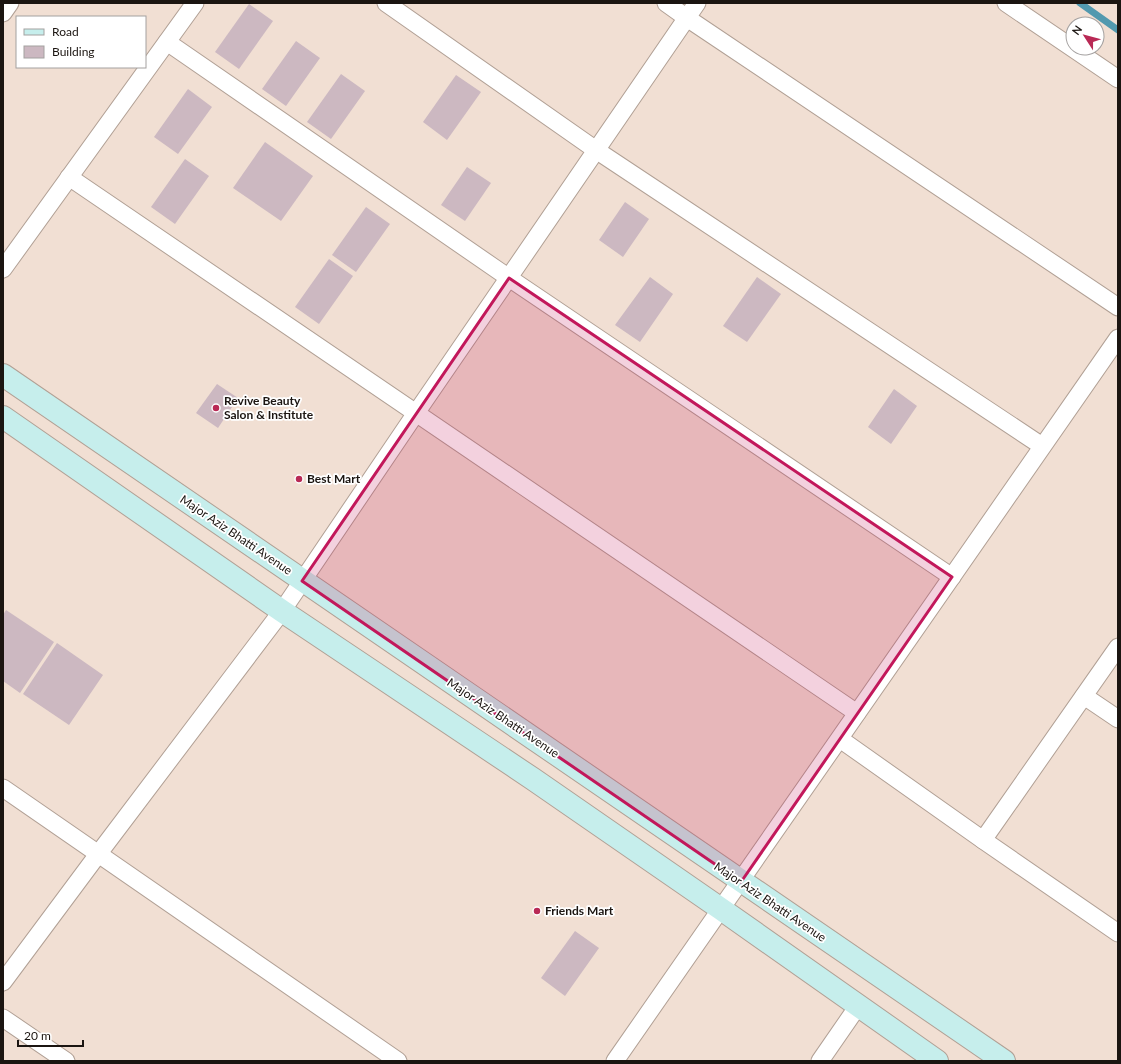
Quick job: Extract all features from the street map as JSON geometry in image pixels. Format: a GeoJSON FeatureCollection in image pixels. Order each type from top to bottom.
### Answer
{"type":"FeatureCollection","features":[{"type":"Feature","properties":{"kind":"main road","name":"Major Aziz Bhatti Avenue"},"geometry":{"type":"LineString","coordinates":[[3,375],[1004,1061]]}},
{"type":"Feature","properties":{"kind":"main road"},"geometry":{"type":"LineString","coordinates":[[3,417],[282,611],[722,909],[938,1061]]}},
{"type":"Feature","properties":{"kind":"street"},"geometry":{"type":"LineString","coordinates":[[3,13],[10,3]]}},
{"type":"Feature","properties":{"kind":"street"},"geometry":{"type":"LineString","coordinates":[[3,269],[195,3]]}},
{"type":"Feature","properties":{"kind":"street"},"geometry":{"type":"LineString","coordinates":[[386,3],[596,150],[1042,446]]}},
{"type":"Feature","properties":{"kind":"street"},"geometry":{"type":"LineString","coordinates":[[666,3],[1118,307]]}},
{"type":"Feature","properties":{"kind":"street"},"geometry":{"type":"LineString","coordinates":[[3,982],[282,611],[697,3]]}},
{"type":"Feature","properties":{"kind":"street"},"geometry":{"type":"LineString","coordinates":[[1006,3],[1118,79]]}},
{"type":"Feature","properties":{"kind":"street"},"geometry":{"type":"LineString","coordinates":[[167,42],[509,278],[952,577]]}},
{"type":"Feature","properties":{"kind":"street"},"geometry":{"type":"LineString","coordinates":[[69,178],[857,713]]}},
{"type":"Feature","properties":{"kind":"street"},"geometry":{"type":"LineString","coordinates":[[615,1061],[741,882],[1118,338]]}},
{"type":"Feature","properties":{"kind":"street"},"geometry":{"type":"LineString","coordinates":[[983,840],[1118,647]]}},
{"type":"Feature","properties":{"kind":"street"},"geometry":{"type":"LineString","coordinates":[[1084,696],[1118,719]]}},
{"type":"Feature","properties":{"kind":"street"},"geometry":{"type":"LineString","coordinates":[[840,739],[1118,933]]}},
{"type":"Feature","properties":{"kind":"street"},"geometry":{"type":"LineString","coordinates":[[3,788],[398,1061]]}},
{"type":"Feature","properties":{"kind":"street"},"geometry":{"type":"LineString","coordinates":[[820,1061],[858,1006]]}},
{"type":"Feature","properties":{"kind":"street"},"geometry":{"type":"LineString","coordinates":[[3,1018],[66,1061]]}},
{"type":"Feature","properties":{"kind":"highlighted area"},"geometry":{"type":"Polygon","coordinates":[[[509,278],[952,577],[741,882],[302,581],[509,278]]]}},
{"type":"Feature","properties":{"kind":"building"},"geometry":{"type":"Polygon","coordinates":[[[249,4],[273,21],[239,69],[215,52],[249,4]]]}},
{"type":"Feature","properties":{"kind":"building"},"geometry":{"type":"Polygon","coordinates":[[[296,41],[320,58],[286,106],[262,89],[296,41]]]}},
{"type":"Feature","properties":{"kind":"building"},"geometry":{"type":"Polygon","coordinates":[[[341,74],[365,91],[331,139],[307,122],[341,74]]]}},
{"type":"Feature","properties":{"kind":"building"},"geometry":{"type":"Polygon","coordinates":[[[456,75],[481,92],[447,140],[423,122],[456,75]]]}},
{"type":"Feature","properties":{"kind":"building"},"geometry":{"type":"Polygon","coordinates":[[[188,89],[212,107],[178,154],[154,137],[188,89]]]}},
{"type":"Feature","properties":{"kind":"building"},"geometry":{"type":"Polygon","coordinates":[[[265,142],[313,176],[281,221],[233,188],[265,142]]]}},
{"type":"Feature","properties":{"kind":"building"},"geometry":{"type":"Polygon","coordinates":[[[185,159],[209,176],[175,224],[151,207],[185,159]]]}},
{"type":"Feature","properties":{"kind":"building"},"geometry":{"type":"Polygon","coordinates":[[[467,167],[491,183],[465,221],[441,205],[467,167]]]}},
{"type":"Feature","properties":{"kind":"building"},"geometry":{"type":"Polygon","coordinates":[[[625,202],[649,219],[623,257],[599,240],[625,202]]]}},
{"type":"Feature","properties":{"kind":"building"},"geometry":{"type":"Polygon","coordinates":[[[366,207],[390,224],[356,272],[332,255],[366,207]]]}},
{"type":"Feature","properties":{"kind":"building"},"geometry":{"type":"Polygon","coordinates":[[[329,259],[353,276],[319,324],[295,307],[329,259]]]}},
{"type":"Feature","properties":{"kind":"building"},"geometry":{"type":"Polygon","coordinates":[[[650,277],[673,294],[640,342],[615,325],[650,277]]]}},
{"type":"Feature","properties":{"kind":"building"},"geometry":{"type":"Polygon","coordinates":[[[757,277],[781,294],[747,342],[723,326],[757,277]]]}},
{"type":"Feature","properties":{"kind":"building"},"geometry":{"type":"Polygon","coordinates":[[[217,384],[238,398],[218,428],[196,413],[217,384]]]}},
{"type":"Feature","properties":{"kind":"building"},"geometry":{"type":"Polygon","coordinates":[[[894,389],[917,406],[891,444],[868,427],[894,389]]]}},
{"type":"Feature","properties":{"kind":"building"},"geometry":{"type":"Polygon","coordinates":[[[6,610],[54,642],[20,693],[3,681],[3,615],[6,610]]]}},
{"type":"Feature","properties":{"kind":"building"},"geometry":{"type":"Polygon","coordinates":[[[57,643],[103,675],[69,725],[23,694],[57,643]]]}},
{"type":"Feature","properties":{"kind":"building"},"geometry":{"type":"Polygon","coordinates":[[[575,931],[599,948],[565,996],[541,978],[575,931]]]}},
{"type":"Feature","properties":{"kind":"waterway"},"geometry":{"type":"LineString","coordinates":[[1080,3],[1118,30]]}},
{"type":"Feature","properties":{"kind":"place","name":"Revive Beauty Salon & Institute"},"geometry":{"type":"Point","coordinates":[216,408]}},
{"type":"Feature","properties":{"kind":"place","name":"Best Mart"},"geometry":{"type":"Point","coordinates":[299,479]}},
{"type":"Feature","properties":{"kind":"place","name":"Friends Mart"},"geometry":{"type":"Point","coordinates":[537,911]}}]}
